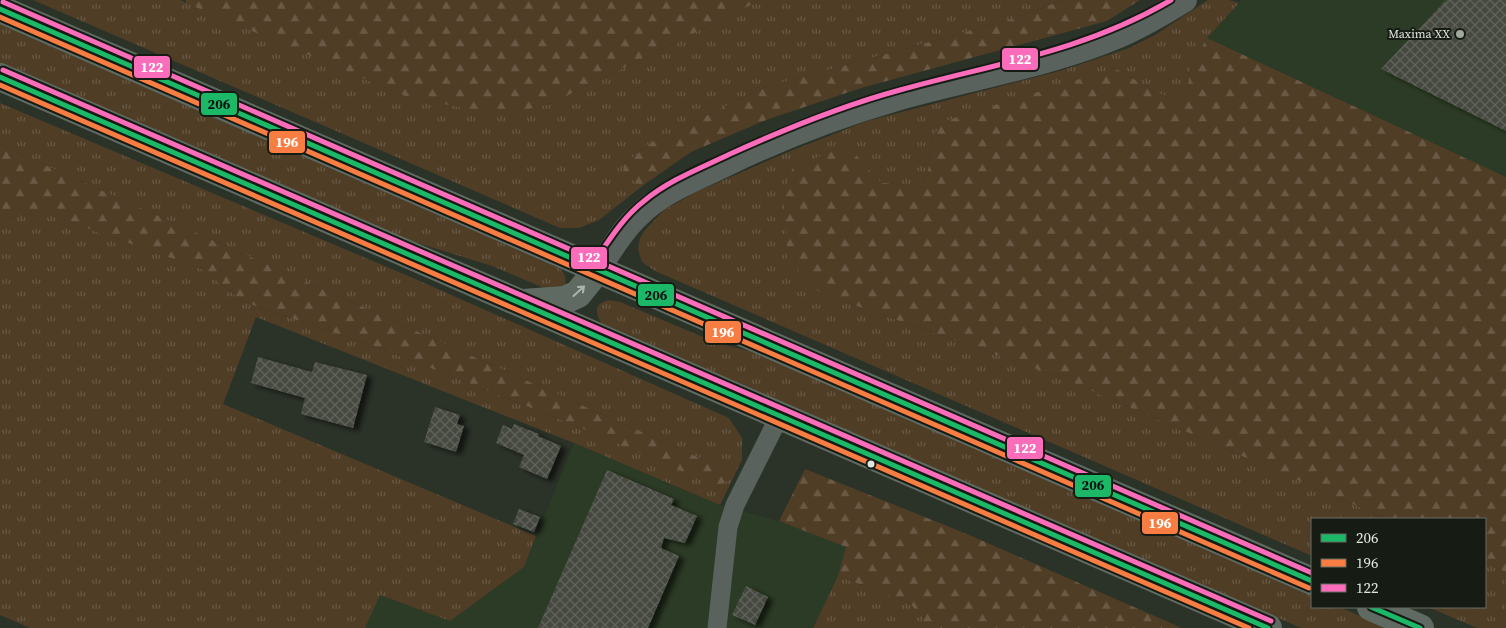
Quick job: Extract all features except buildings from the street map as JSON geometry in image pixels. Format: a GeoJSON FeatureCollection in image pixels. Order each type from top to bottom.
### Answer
{"type":"FeatureCollection","features":[{"type":"Feature","properties":{"kind":"highway"},"geometry":{"type":"LineString","coordinates":[[0,9],[1311,581]]}},
{"type":"Feature","properties":{"kind":"highway"},"geometry":{"type":"LineString","coordinates":[[0,77],[1268,628]]}},
{"type":"Feature","properties":{"kind":"highway"},"geometry":{"type":"LineString","coordinates":[[519,304],[565,300],[578,294],[598,270]]}},
{"type":"Feature","properties":{"kind":"highway"},"geometry":{"type":"LineString","coordinates":[[1373,608],[1420,628]]}},
{"type":"Feature","properties":{"kind":"street"},"geometry":{"type":"LineString","coordinates":[[598,270],[620,236],[639,215],[671,191],[741,157],[841,116],[900,98],[1056,57],[1117,37],[1152,20],[1185,0]]}},
{"type":"Feature","properties":{"kind":"street"},"geometry":{"type":"LineString","coordinates":[[717,628],[728,527],[735,505],[780,415]]}},
{"type":"Feature","properties":{"kind":"shaded area"},"geometry":{"type":"Polygon","coordinates":[[[1242,0],[1506,0],[1506,177],[1207,38],[1242,0]]]}},
{"type":"Feature","properties":{"kind":"shaded area"},"geometry":{"type":"Polygon","coordinates":[[[574,443],[720,505],[779,521],[847,547],[838,576],[813,628],[365,628],[379,595],[450,621],[524,567],[574,443]]]}},
{"type":"Feature","properties":{"kind":"green space"},"geometry":{"type":"Polygon","coordinates":[[[33,0],[180,0],[405,96],[441,103],[548,105],[761,0],[1063,0],[1009,20],[763,88],[652,142],[623,165],[636,184],[645,184],[599,220],[579,228],[560,228],[33,0]]]}},
{"type":"Feature","properties":{"kind":"green space"},"geometry":{"type":"Polygon","coordinates":[[[186,0],[761,0],[548,105],[498,115],[405,96],[186,3],[186,0]]]}},
{"type":"Feature","properties":{"kind":"green space"},"geometry":{"type":"Polygon","coordinates":[[[1063,0],[1140,0],[1107,21],[861,88],[766,120],[691,152],[645,184],[636,184],[624,171],[623,165],[652,142],[763,88],[1009,20],[1063,0]]]}},
{"type":"Feature","properties":{"kind":"green space"},"geometry":{"type":"Polygon","coordinates":[[[1208,0],[1229,0],[1239,3],[1207,38],[1191,66],[1185,103],[1157,93],[1115,68],[933,137],[928,170],[920,188],[880,182],[851,149],[785,194],[820,293],[1062,378],[1385,518],[1311,518],[1311,556],[655,271],[642,262],[638,249],[640,238],[645,230],[664,210],[696,192],[788,152],[867,121],[1063,70],[1129,48],[1155,35],[1208,0]]]}},
{"type":"Feature","properties":{"kind":"green space"},"geometry":{"type":"Polygon","coordinates":[[[0,24],[559,268],[565,277],[564,289],[544,288],[492,266],[408,240],[0,65],[0,24]]]}},
{"type":"Feature","properties":{"kind":"green space"},"geometry":{"type":"Polygon","coordinates":[[[1207,38],[1506,177],[1506,572],[1486,563],[1486,518],[1385,518],[1062,378],[820,293],[788,259],[785,194],[792,169],[842,146],[851,149],[880,182],[920,188],[928,170],[933,137],[942,122],[1115,68],[1157,93],[1185,103],[1191,66],[1207,38]]]}},
{"type":"Feature","properties":{"kind":"green space"},"geometry":{"type":"Polygon","coordinates":[[[0,103],[413,278],[729,418],[742,438],[742,460],[720,505],[574,443],[256,317],[223,404],[536,536],[524,567],[450,621],[380,595],[365,628],[30,628],[0,615],[0,220],[38,211],[202,269],[244,302],[385,350],[579,427],[717,485],[729,471],[0,145],[0,103]]]}},
{"type":"Feature","properties":{"kind":"green space"},"geometry":{"type":"Polygon","coordinates":[[[0,145],[729,471],[727,481],[717,486],[579,427],[385,350],[244,302],[202,269],[38,211],[0,220],[0,145]]]}},
{"type":"Feature","properties":{"kind":"green space"},"geometry":{"type":"Polygon","coordinates":[[[605,301],[620,302],[717,343],[765,355],[1311,595],[1311,608],[1341,608],[1388,628],[1301,628],[601,323],[597,314],[597,308],[605,301]]]}},
{"type":"Feature","properties":{"kind":"green space"},"geometry":{"type":"Polygon","coordinates":[[[805,469],[967,534],[1182,628],[923,628],[923,617],[909,603],[838,576],[846,547],[779,521],[805,469]]]}},
{"type":"Feature","properties":{"kind":"green space"},"geometry":{"type":"Polygon","coordinates":[[[1486,563],[1506,572],[1506,628],[1477,628],[1430,608],[1486,608],[1486,563]]]}},
{"type":"Feature","properties":{"kind":"green space"},"geometry":{"type":"Polygon","coordinates":[[[838,576],[909,603],[923,617],[923,628],[813,628],[838,576]]]}},
{"type":"Feature","properties":{"kind":"transit line","name":"122"},"geometry":{"type":"LineString","coordinates":[[592,265],[622,223],[636,208],[654,194],[697,169],[792,127],[856,103],[1072,44],[1106,32],[1171,0]]}},
{"type":"Feature","properties":{"kind":"transit line","name":"122"},"geometry":{"type":"LineString","coordinates":[[3,2],[1311,573]]}},
{"type":"Feature","properties":{"kind":"transit line","name":"206"},"geometry":{"type":"LineString","coordinates":[[0,9],[1311,581]]}},
{"type":"Feature","properties":{"kind":"transit line","name":"196"},"geometry":{"type":"LineString","coordinates":[[0,17],[1309,588]]}},
{"type":"Feature","properties":{"kind":"transit line","name":"122"},"geometry":{"type":"LineString","coordinates":[[3,70],[1271,621]]}},
{"type":"Feature","properties":{"kind":"transit line","name":"206"},"geometry":{"type":"LineString","coordinates":[[0,77],[1268,628]]}},
{"type":"Feature","properties":{"kind":"transit line","name":"196"},"geometry":{"type":"LineString","coordinates":[[0,85],[1249,628]]}},
{"type":"Feature","properties":{"kind":"transit line","name":"206"},"geometry":{"type":"LineString","coordinates":[[1373,608],[1420,628]]}},
{"type":"Feature","properties":{"kind":"place","name":"Maxima XX"},"geometry":{"type":"Point","coordinates":[1460,34]}}]}
